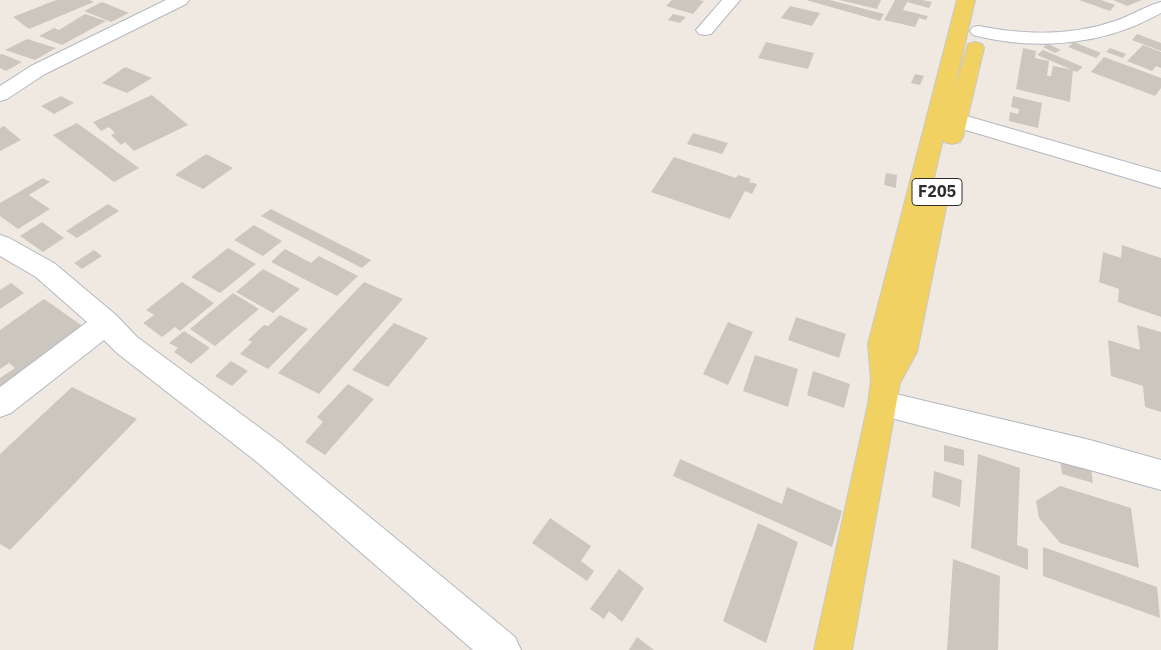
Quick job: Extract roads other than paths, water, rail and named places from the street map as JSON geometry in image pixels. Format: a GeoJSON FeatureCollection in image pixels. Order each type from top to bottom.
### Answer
{"type":"FeatureCollection","features":[{"type":"Feature","properties":{"kind":"main road","name":"F205"},"geometry":{"type":"LineString","coordinates":[[884,392],[882,344],[966,0]]}},
{"type":"Feature","properties":{"kind":"main road","name":"F205"},"geometry":{"type":"LineString","coordinates":[[833,650],[884,392],[902,352],[936,195],[978,31],[982,0]]}},
{"type":"Feature","properties":{"kind":"street"},"geometry":{"type":"LineString","coordinates":[[0,95],[38,70],[180,0]]}},
{"type":"Feature","properties":{"kind":"street"},"geometry":{"type":"LineString","coordinates":[[706,30],[731,0]]}},
{"type":"Feature","properties":{"kind":"street"},"geometry":{"type":"LineString","coordinates":[[978,31],[998,36],[1063,37],[1117,27],[1161,7]]}},
{"type":"Feature","properties":{"kind":"street"},"geometry":{"type":"LineString","coordinates":[[956,120],[1161,180]]}},
{"type":"Feature","properties":{"kind":"street"},"geometry":{"type":"LineString","coordinates":[[0,244],[45,270],[106,323],[127,345],[268,452],[502,650]]}},
{"type":"Feature","properties":{"kind":"street"},"geometry":{"type":"LineString","coordinates":[[0,404],[106,323]]}},
{"type":"Feature","properties":{"kind":"street"},"geometry":{"type":"LineString","coordinates":[[884,392],[1161,475]]}}]}
